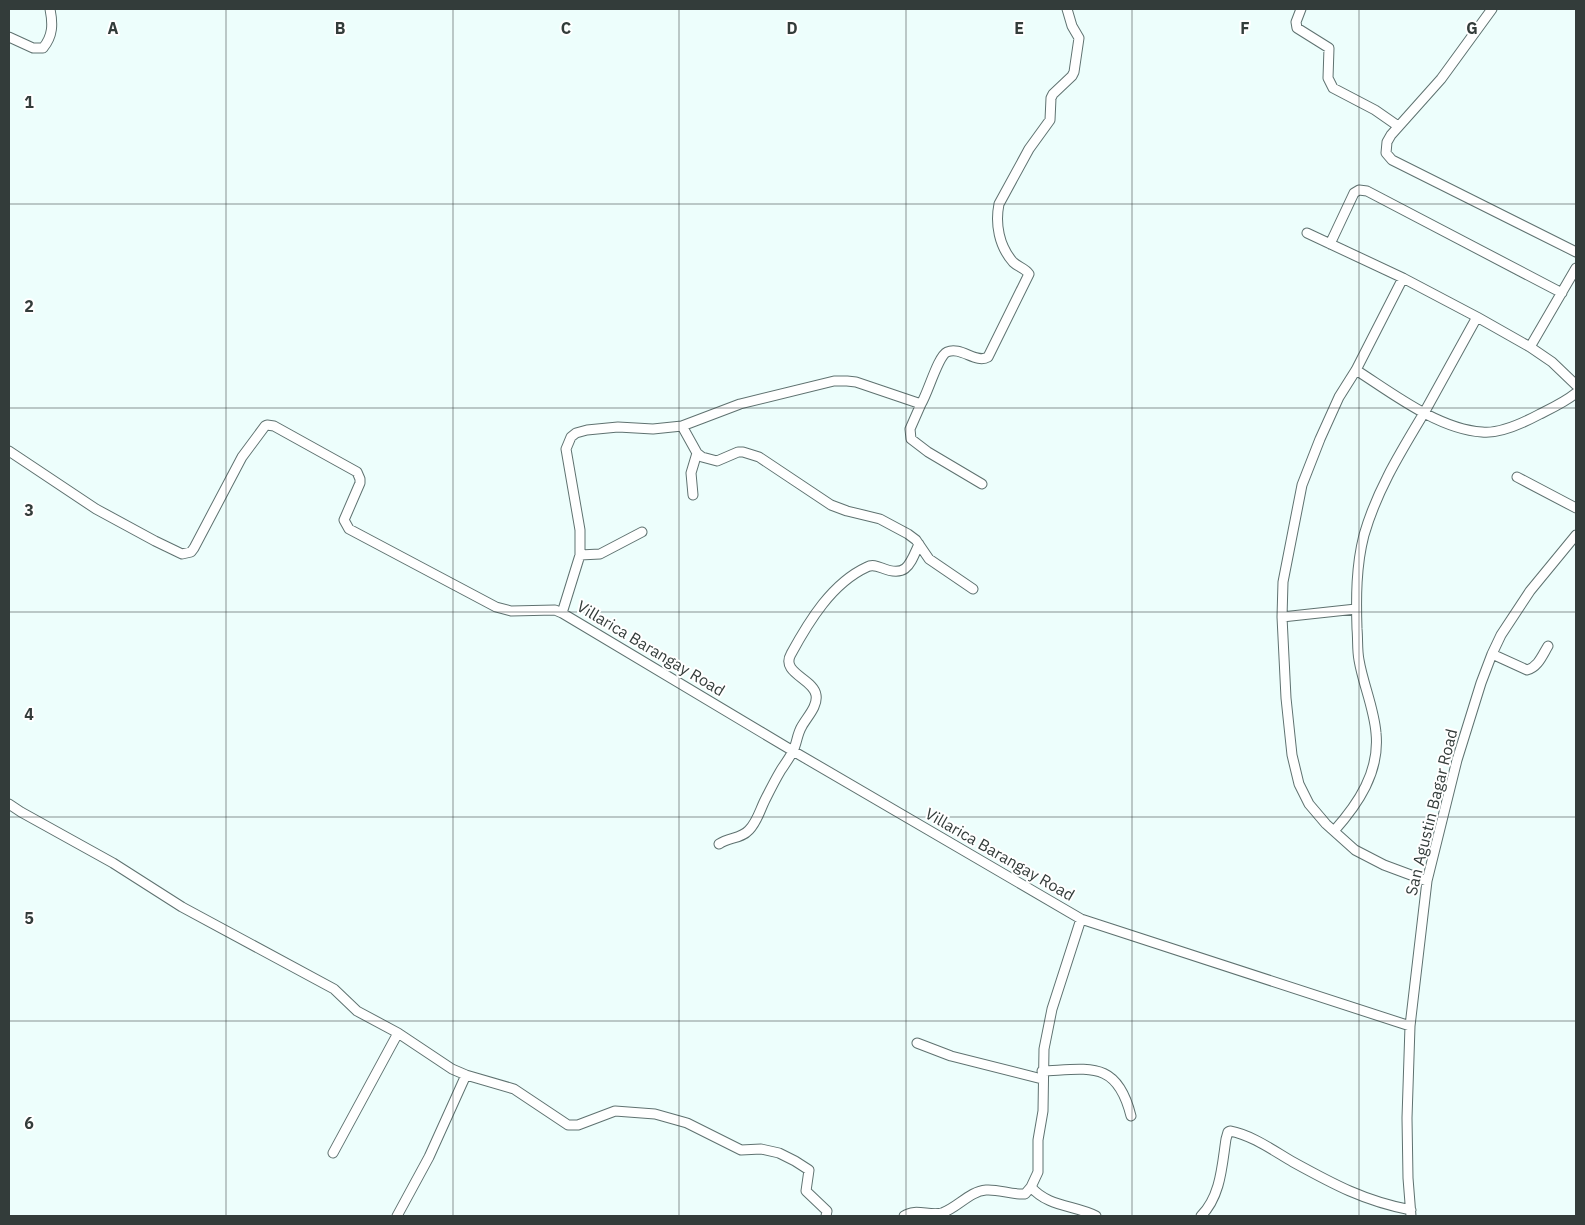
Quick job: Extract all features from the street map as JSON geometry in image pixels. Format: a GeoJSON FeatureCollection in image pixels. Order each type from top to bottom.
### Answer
{"type":"FeatureCollection","features":[{"type":"Feature","properties":{"kind":"street"},"geometry":{"type":"LineString","coordinates":[[9,38],[33,48],[43,48],[48,43],[53,28],[50,9]]}},
{"type":"Feature","properties":{"kind":"street"},"geometry":{"type":"LineString","coordinates":[[982,484],[915,443],[911,439],[910,429],[942,356],[954,351],[983,360],[988,357],[1028,277],[1028,271],[1014,263],[1003,245],[997,228],[997,215],[999,204],[1007,188],[1029,149],[1050,120],[1051,98],[1053,94],[1074,72],[1079,38],[1072,26],[1067,9]]}},
{"type":"Feature","properties":{"kind":"street"},"geometry":{"type":"LineString","coordinates":[[1302,9],[1296,22],[1297,28],[1329,48],[1328,78],[1333,88],[1375,110],[1398,126]]}},
{"type":"Feature","properties":{"kind":"street"},"geometry":{"type":"LineString","coordinates":[[1492,9],[1441,79],[1391,135],[1386,153],[1392,160],[1576,252]]}},
{"type":"Feature","properties":{"kind":"street"},"geometry":{"type":"LineString","coordinates":[[1330,244],[1354,193],[1359,190],[1367,191],[1562,293]]}},
{"type":"Feature","properties":{"kind":"street"},"geometry":{"type":"LineString","coordinates":[[1307,233],[1402,278],[1530,347],[1552,362],[1576,386]]}},
{"type":"Feature","properties":{"kind":"street"},"geometry":{"type":"LineString","coordinates":[[1530,347],[1576,268]]}},
{"type":"Feature","properties":{"kind":"street"},"geometry":{"type":"LineString","coordinates":[[1402,278],[1356,370],[1335,405],[1302,485],[1283,582],[1282,617],[1286,698],[1292,755],[1299,784],[1309,804],[1334,831],[1356,850],[1384,865],[1427,881]]}},
{"type":"Feature","properties":{"kind":"street"},"geometry":{"type":"LineString","coordinates":[[1334,831],[1363,794],[1372,770],[1376,750],[1376,733],[1358,658],[1356,608],[1358,568],[1364,536],[1376,500],[1396,458],[1424,413],[1477,317]]}},
{"type":"Feature","properties":{"kind":"street"},"geometry":{"type":"LineString","coordinates":[[1356,370],[1424,413],[1462,428],[1483,433],[1520,423],[1568,399],[1576,393]]}},
{"type":"Feature","properties":{"kind":"street"},"geometry":{"type":"LineString","coordinates":[[562,613],[580,555],[580,530],[566,449],[571,437],[576,433],[618,427],[653,429],[682,426],[740,404],[842,380],[856,382],[921,404]]}},
{"type":"Feature","properties":{"kind":"street","name":"Villarica Barangay Road"},"geometry":{"type":"LineString","coordinates":[[9,451],[96,509],[155,541],[182,554],[187,554],[194,548],[242,456],[265,426],[274,426],[357,472],[360,484],[344,520],[349,529],[496,607],[511,612],[556,610],[562,613],[793,751],[1081,919],[1410,1026]]}},
{"type":"Feature","properties":{"kind":"street"},"geometry":{"type":"LineString","coordinates":[[682,426],[697,453],[702,457],[717,462],[738,452],[759,457],[831,505],[887,522],[908,534],[919,544],[929,559],[973,589]]}},
{"type":"Feature","properties":{"kind":"street"},"geometry":{"type":"LineString","coordinates":[[693,495],[691,474],[697,453]]}},
{"type":"Feature","properties":{"kind":"street"},"geometry":{"type":"LineString","coordinates":[[1517,477],[1576,508]]}},
{"type":"Feature","properties":{"kind":"street"},"geometry":{"type":"LineString","coordinates":[[580,555],[600,554],[642,532]]}},
{"type":"Feature","properties":{"kind":"street","name":"San Agustin Bagar Road"},"geometry":{"type":"LineString","coordinates":[[1411,1213],[1406,1118],[1410,1026],[1427,881],[1457,760],[1492,654],[1501,635],[1530,591],[1576,534]]}},
{"type":"Feature","properties":{"kind":"street"},"geometry":{"type":"LineString","coordinates":[[719,844],[730,838],[744,836],[753,826],[767,796],[793,751],[798,734],[813,708],[817,698],[812,687],[790,666],[789,657],[822,605],[841,584],[870,565],[892,572],[900,572],[905,569],[912,560],[919,544]]}},
{"type":"Feature","properties":{"kind":"street"},"geometry":{"type":"LineString","coordinates":[[1282,617],[1356,608]]}},
{"type":"Feature","properties":{"kind":"street"},"geometry":{"type":"LineString","coordinates":[[1492,654],[1526,670],[1534,667],[1548,646]]}},
{"type":"Feature","properties":{"kind":"street"},"geometry":{"type":"LineString","coordinates":[[9,804],[113,862],[182,907],[334,989],[357,1011],[398,1033],[452,1069],[514,1089],[568,1125],[578,1125],[615,1111],[655,1114],[687,1123],[741,1150],[761,1149],[780,1153],[795,1160],[809,1170],[806,1191],[825,1207],[827,1211],[826,1216]]}},
{"type":"Feature","properties":{"kind":"street"},"geometry":{"type":"LineString","coordinates":[[904,1216],[912,1212],[931,1214],[944,1212],[980,1191],[994,1190],[1024,1194],[1031,1187],[1039,1166],[1038,1140],[1043,1111],[1042,1075],[1044,1049],[1052,1010],[1081,919]]}},
{"type":"Feature","properties":{"kind":"street"},"geometry":{"type":"LineString","coordinates":[[333,1153],[398,1033]]}},
{"type":"Feature","properties":{"kind":"street"},"geometry":{"type":"LineString","coordinates":[[917,1043],[952,1056],[1042,1075],[1090,1070],[1103,1072],[1117,1082],[1132,1116]]}},
{"type":"Feature","properties":{"kind":"street"},"geometry":{"type":"LineString","coordinates":[[397,1216],[429,1157],[466,1075]]}},
{"type":"Feature","properties":{"kind":"street"},"geometry":{"type":"LineString","coordinates":[[1202,1216],[1208,1210],[1216,1195],[1226,1138],[1230,1130],[1253,1140],[1354,1194],[1411,1213]]}},
{"type":"Feature","properties":{"kind":"street"},"geometry":{"type":"LineString","coordinates":[[1031,1187],[1048,1200],[1096,1216]]}}]}
